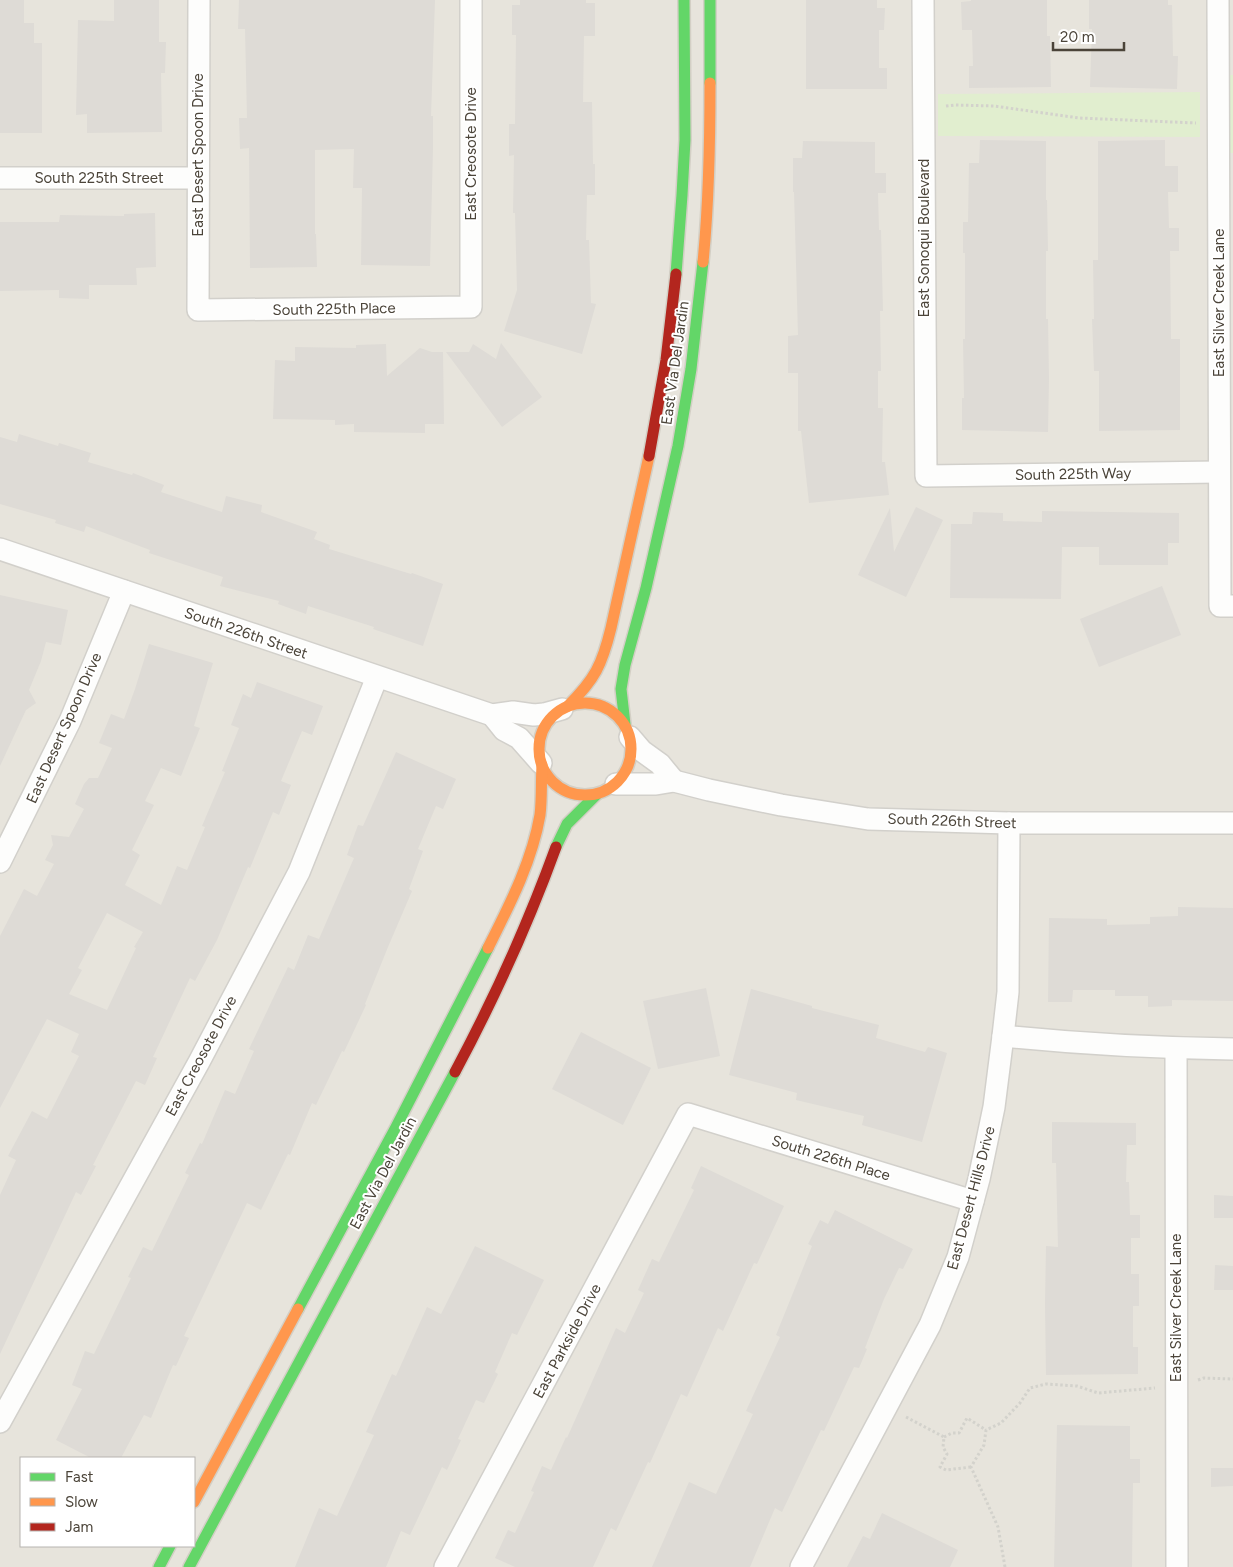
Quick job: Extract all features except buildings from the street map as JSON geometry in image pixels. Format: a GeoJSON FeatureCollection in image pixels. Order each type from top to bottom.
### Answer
{"type":"FeatureCollection","features":[{"type":"Feature","properties":{"kind":"street","name":"East Desert Spoon Drive"},"geometry":{"type":"LineString","coordinates":[[198,310],[199,0]]}},
{"type":"Feature","properties":{"kind":"street","name":"East Creosote Drive"},"geometry":{"type":"LineString","coordinates":[[471,0],[471,307]]}},
{"type":"Feature","properties":{"kind":"street","name":"East Via Del Jardin"},"geometry":{"type":"LineString","coordinates":[[565,707],[583,691],[593,677],[602,658],[631,542],[660,398],[677,262],[682,193],[685,139],[684,0]]}},
{"type":"Feature","properties":{"kind":"street","name":"East Via Del Jardin"},"geometry":{"type":"LineString","coordinates":[[627,730],[621,689],[678,446],[699,305],[706,232],[709,162],[710,0]]}},
{"type":"Feature","properties":{"kind":"street","name":"East Sonoqui Boulevard"},"geometry":{"type":"LineString","coordinates":[[923,0],[926,476]]}},
{"type":"Feature","properties":{"kind":"street","name":"East Silver Creek Lane"},"geometry":{"type":"LineString","coordinates":[[1218,0],[1219,472],[1226,606]]}},
{"type":"Feature","properties":{"kind":"street","name":"South 225th Street"},"geometry":{"type":"LineString","coordinates":[[0,178],[198,178]]}},
{"type":"Feature","properties":{"kind":"street","name":"South 225th Place"},"geometry":{"type":"LineString","coordinates":[[198,310],[471,307]]}},
{"type":"Feature","properties":{"kind":"street","name":"South 225th Way"},"geometry":{"type":"LineString","coordinates":[[926,476],[1219,472]]}},
{"type":"Feature","properties":{"kind":"street","name":"South 226th Street"},"geometry":{"type":"LineString","coordinates":[[0,549],[492,715],[513,712],[534,715],[544,714],[565,707]]}},
{"type":"Feature","properties":{"kind":"street","name":"East Desert Spoon Drive"},"geometry":{"type":"LineString","coordinates":[[0,862],[70,721],[124,591]]}},
{"type":"Feature","properties":{"kind":"street","name":"East Creosote Drive"},"geometry":{"type":"LineString","coordinates":[[0,1422],[199,1062],[298,872],[378,677]]}},
{"type":"Feature","properties":{"kind":"street"},"geometry":{"type":"LineString","coordinates":[[627,730],[632,749],[630,762],[616,784],[607,790],[597,794],[577,794],[558,786],[548,777],[542,764],[540,748],[542,732],[554,715],[565,707],[581,702],[606,707],[616,714],[642,751],[660,764],[674,781]]}},
{"type":"Feature","properties":{"kind":"street","name":"South 226th Street"},"geometry":{"type":"LineString","coordinates":[[492,715],[504,730],[518,738],[542,764]]}},
{"type":"Feature","properties":{"kind":"street","name":"East Via Del Jardin"},"geometry":{"type":"LineString","coordinates":[[195,1500],[396,1126],[508,908],[527,862],[536,832],[540,814],[542,764]]}},
{"type":"Feature","properties":{"kind":"street","name":"South 226th Street"},"geometry":{"type":"LineString","coordinates":[[616,784],[656,784],[674,781],[781,805],[868,819],[1009,823],[1233,823]]}},
{"type":"Feature","properties":{"kind":"street","name":"East Via Del Jardin"},"geometry":{"type":"LineString","coordinates":[[189,1567],[460,1062],[519,942],[537,900],[559,839],[567,824],[597,794]]}},
{"type":"Feature","properties":{"kind":"street","name":"East Desert Hills Drive"},"geometry":{"type":"LineString","coordinates":[[801,1567],[930,1325],[958,1257],[973,1201],[994,1107],[1003,1036],[1008,992],[1009,823]]}},
{"type":"Feature","properties":{"kind":"street"},"geometry":{"type":"LineString","coordinates":[[1003,1036],[1176,1049],[1233,1049]]}},
{"type":"Feature","properties":{"kind":"street","name":"East Silver Creek Lane"},"geometry":{"type":"LineString","coordinates":[[1176,1049],[1177,1567]]}},
{"type":"Feature","properties":{"kind":"street","name":"South 226th Place"},"geometry":{"type":"LineString","coordinates":[[688,1114],[973,1201]]}},
{"type":"Feature","properties":{"kind":"street","name":"East Parkside Drive"},"geometry":{"type":"LineString","coordinates":[[445,1567],[688,1114]]}},
{"type":"Feature","properties":{"kind":"street"},"geometry":{"type":"LineString","coordinates":[[159,1567],[169,1547]]}},
{"type":"Feature","properties":{"kind":"path"},"geometry":{"type":"LineString","coordinates":[[924,110],[954,105],[984,106],[1079,118],[1218,124]]}},
{"type":"Feature","properties":{"kind":"path"},"geometry":{"type":"LineString","coordinates":[[986,1430],[1001,1423],[1020,1403],[1030,1388],[1046,1384],[1077,1386],[1098,1393],[1176,1386],[1204,1378],[1233,1379]]}},
{"type":"Feature","properties":{"kind":"path"},"geometry":{"type":"LineString","coordinates":[[886,1406],[944,1437]]}},
{"type":"Feature","properties":{"kind":"path"},"geometry":{"type":"LineString","coordinates":[[944,1437],[952,1432],[959,1432],[968,1418],[986,1430]]}},
{"type":"Feature","properties":{"kind":"path"},"geometry":{"type":"LineString","coordinates":[[944,1437],[943,1447],[947,1454],[940,1467],[946,1470],[971,1466],[984,1445],[986,1430]]}},
{"type":"Feature","properties":{"kind":"path"},"geometry":{"type":"LineString","coordinates":[[971,1466],[998,1527],[1005,1567]]}},
{"type":"Feature","properties":{"kind":"shaded area"},"geometry":{"type":"Polygon","coordinates":[[[0,0],[1233,0],[1233,1567],[0,1567],[0,0]]]}},
{"type":"Feature","properties":{"kind":"green space"},"geometry":{"type":"Polygon","coordinates":[[[1230,75],[1233,75],[1233,153],[1230,153],[1230,75]]]}},
{"type":"Feature","properties":{"kind":"green space"},"geometry":{"type":"Polygon","coordinates":[[[1200,92],[1200,137],[938,136],[938,94],[1200,92]]]}},
{"type":"Feature","properties":{"kind":"traffic: fast"},"geometry":{"type":"LineString","coordinates":[[676,274],[685,140],[684,0]]}},
{"type":"Feature","properties":{"kind":"traffic: fast"},"geometry":{"type":"LineString","coordinates":[[710,0],[710,83]]}},
{"type":"Feature","properties":{"kind":"traffic: fast"},"geometry":{"type":"LineString","coordinates":[[625,724],[621,689],[625,665],[646,588],[678,446],[691,369],[703,262]]}},
{"type":"Feature","properties":{"kind":"traffic: fast"},"geometry":{"type":"LineString","coordinates":[[556,847],[567,824],[597,794]]}},
{"type":"Feature","properties":{"kind":"traffic: fast"},"geometry":{"type":"LineString","coordinates":[[298,1309],[396,1127],[488,948]]}},
{"type":"Feature","properties":{"kind":"traffic: fast"},"geometry":{"type":"LineString","coordinates":[[189,1567],[455,1072]]}},
{"type":"Feature","properties":{"kind":"traffic: fast"},"geometry":{"type":"LineString","coordinates":[[159,1567],[169,1547]]}},
{"type":"Feature","properties":{"kind":"traffic: slow"},"geometry":{"type":"LineString","coordinates":[[703,262],[709,172],[710,83]]}},
{"type":"Feature","properties":{"kind":"traffic: slow"},"geometry":{"type":"LineString","coordinates":[[568,706],[585,688],[601,662],[611,628],[649,456]]}},
{"type":"Feature","properties":{"kind":"traffic: slow"},"geometry":{"type":"LineString","coordinates":[[585,703],[603,706],[618,716],[628,731],[631,749],[628,767],[618,782],[603,792],[585,795],[567,792],[552,782],[542,767],[539,749],[542,731],[552,716],[567,706],[585,703]]}},
{"type":"Feature","properties":{"kind":"traffic: slow"},"geometry":{"type":"LineString","coordinates":[[488,948],[526,867],[540,815],[542,765]]}},
{"type":"Feature","properties":{"kind":"traffic: slow"},"geometry":{"type":"LineString","coordinates":[[195,1500],[298,1309]]}},
{"type":"Feature","properties":{"kind":"traffic: jam"},"geometry":{"type":"LineString","coordinates":[[649,456],[666,360],[676,274]]}},
{"type":"Feature","properties":{"kind":"traffic: jam"},"geometry":{"type":"LineString","coordinates":[[455,1072],[510,961],[556,847]]}}]}
